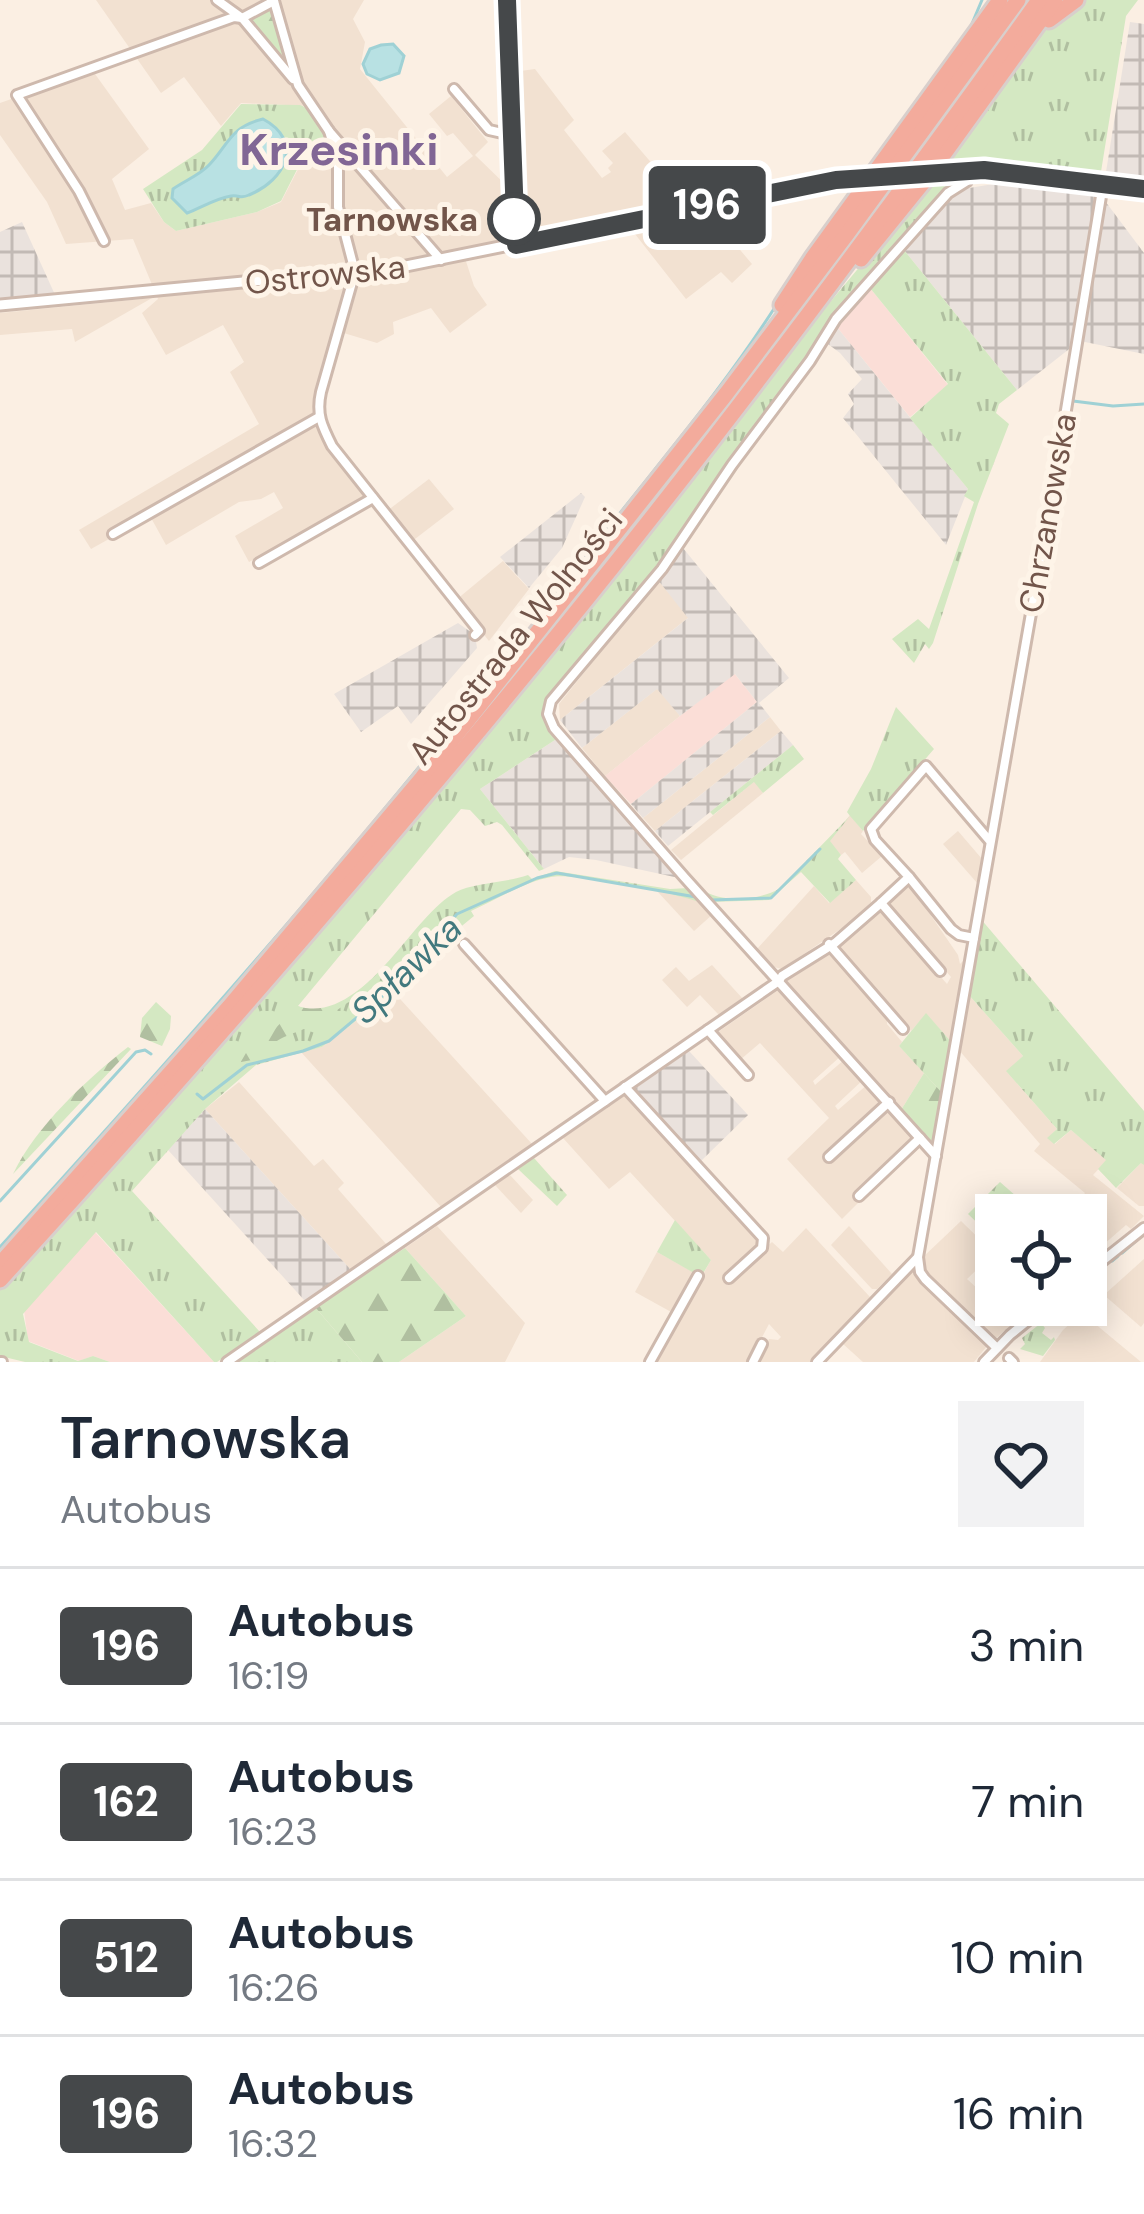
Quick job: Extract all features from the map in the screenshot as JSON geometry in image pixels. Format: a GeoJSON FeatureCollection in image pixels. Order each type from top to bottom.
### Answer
{"type":"FeatureCollection","features":[{"type":"Feature","properties":{"kind":"highway"},"geometry":{"type":"LineString","coordinates":[[962,53],[987,0]]}},
{"type":"Feature","properties":{"kind":"highway"},"geometry":{"type":"LineString","coordinates":[[726,394],[812,259],[1000,0]]}},
{"type":"Feature","properties":{"kind":"highway","name":"Autostrada Wolności"},"geometry":{"type":"LineString","coordinates":[[0,1264],[364,849],[726,394],[1018,0]]}},
{"type":"Feature","properties":{"kind":"highway","name":"Autostrada Wolności"},"geometry":{"type":"LineString","coordinates":[[0,1280],[206,1051],[618,560],[795,332],[1039,0]]}},
{"type":"Feature","properties":{"kind":"highway"},"geometry":{"type":"LineString","coordinates":[[795,332],[902,210],[1055,0]]}},
{"type":"Feature","properties":{"kind":"highway"},"geometry":{"type":"LineString","coordinates":[[1015,58],[1050,19],[1076,0]]}},
{"type":"Feature","properties":{"kind":"street"},"geometry":{"type":"LineString","coordinates":[[218,0],[242,18],[329,130],[441,260]]}},
{"type":"Feature","properties":{"kind":"street"},"geometry":{"type":"LineString","coordinates":[[507,0],[516,245]]}},
{"type":"Feature","properties":{"kind":"street"},"geometry":{"type":"LineString","coordinates":[[104,241],[80,191],[16,95],[242,18],[274,1],[298,85]]}},
{"type":"Feature","properties":{"kind":"street"},"geometry":{"type":"LineString","coordinates":[[454,89],[489,130],[511,135]]}},
{"type":"Feature","properties":{"kind":"street"},"geometry":{"type":"LineString","coordinates":[[329,130],[338,162],[338,207],[355,272],[321,392],[319,417],[332,446],[478,631],[476,635]]}},
{"type":"Feature","properties":{"kind":"street"},"geometry":{"type":"LineString","coordinates":[[338,162],[351,154]]}},
{"type":"Feature","properties":{"kind":"street"},"geometry":{"type":"LineString","coordinates":[[936,1156],[559,734],[548,714],[551,701],[662,569],[836,319],[948,193],[967,181],[970,170]]}},
{"type":"Feature","properties":{"kind":"street","name":"Ostrowska"},"geometry":{"type":"LineString","coordinates":[[0,305],[441,260],[800,185],[861,178],[1001,171],[1144,189]]}},
{"type":"Feature","properties":{"kind":"street","name":"Chrzanowska"},"geometry":{"type":"LineString","coordinates":[[918,1257],[1103,184]]}},
{"type":"Feature","properties":{"kind":"street"},"geometry":{"type":"LineString","coordinates":[[113,534],[319,417]]}},
{"type":"Feature","properties":{"kind":"street"},"geometry":{"type":"LineString","coordinates":[[260,563],[373,498]]}},
{"type":"Feature","properties":{"kind":"street"},"geometry":{"type":"LineString","coordinates":[[974,938],[951,929],[875,840],[871,829],[926,766],[991,841]]}},
{"type":"Feature","properties":{"kind":"street"},"geometry":{"type":"LineString","coordinates":[[227,1362],[835,943],[909,877]]}},
{"type":"Feature","properties":{"kind":"street"},"geometry":{"type":"LineString","coordinates":[[881,903],[940,971]]}},
{"type":"Feature","properties":{"kind":"street"},"geometry":{"type":"LineString","coordinates":[[464,944],[605,1102]]}},
{"type":"Feature","properties":{"kind":"street"},"geometry":{"type":"LineString","coordinates":[[829,944],[903,1029]]}},
{"type":"Feature","properties":{"kind":"street"},"geometry":{"type":"LineString","coordinates":[[708,1030],[748,1075]]}},
{"type":"Feature","properties":{"kind":"street"},"geometry":{"type":"LineString","coordinates":[[626,1088],[763,1238],[764,1246],[730,1278]]}},
{"type":"Feature","properties":{"kind":"street"},"geometry":{"type":"LineString","coordinates":[[829,1157],[889,1102]]}},
{"type":"Feature","properties":{"kind":"street"},"geometry":{"type":"LineString","coordinates":[[859,1196],[920,1138]]}},
{"type":"Feature","properties":{"kind":"street"},"geometry":{"type":"LineString","coordinates":[[1107,1257],[1144,1228]]}},
{"type":"Feature","properties":{"kind":"street"},"geometry":{"type":"LineString","coordinates":[[918,1257],[925,1279],[997,1348]]}},
{"type":"Feature","properties":{"kind":"street"},"geometry":{"type":"LineString","coordinates":[[817,1362],[918,1257]]}},
{"type":"Feature","properties":{"kind":"street"},"geometry":{"type":"LineString","coordinates":[[650,1362],[698,1276]]}},
{"type":"Feature","properties":{"kind":"street"},"geometry":{"type":"LineString","coordinates":[[984,1362],[1023,1326]]}},
{"type":"Feature","properties":{"kind":"street"},"geometry":{"type":"LineString","coordinates":[[753,1362],[762,1344]]}},
{"type":"Feature","properties":{"kind":"shaded area"},"geometry":{"type":"Polygon","coordinates":[[[96,0],[364,0],[353,19],[365,42],[360,69],[447,177],[473,156],[429,114],[451,96],[488,142],[475,155],[513,192],[513,72],[535,69],[574,120],[564,130],[602,178],[611,172],[608,168],[613,163],[602,151],[625,132],[690,208],[703,206],[752,264],[732,283],[721,272],[686,299],[624,220],[463,252],[474,286],[487,305],[450,333],[431,308],[393,322],[394,334],[377,343],[337,331],[315,403],[316,426],[367,498],[249,562],[235,536],[283,508],[274,492],[239,502],[166,545],[150,516],[91,549],[79,530],[259,424],[230,372],[244,362],[223,325],[166,355],[142,313],[158,299],[133,239],[66,244],[47,202],[0,135],[0,103],[95,74],[149,149],[112,179],[125,210],[151,203],[176,231],[281,202],[309,148],[331,144],[329,131],[308,106],[241,103],[221,126],[184,77],[161,93],[96,0]]]}},
{"type":"Feature","properties":{"kind":"shaded area"},"geometry":{"type":"Polygon","coordinates":[[[1130,22],[1144,24],[1144,181],[1106,172],[1130,22]]]}},
{"type":"Feature","properties":{"kind":"shaded area"},"geometry":{"type":"Polygon","coordinates":[[[1018,180],[1101,191],[1073,346],[1017,390],[904,250],[957,190],[1018,180]]]}},
{"type":"Feature","properties":{"kind":"shaded area"},"geometry":{"type":"Polygon","coordinates":[[[1105,201],[1144,253],[1144,354],[1080,341],[1105,201]]]}},
{"type":"Feature","properties":{"kind":"shaded area"},"geometry":{"type":"Polygon","coordinates":[[[22,222],[56,297],[0,300],[0,232],[22,222]]]}},
{"type":"Feature","properties":{"kind":"shaded area"},"geometry":{"type":"Polygon","coordinates":[[[870,288],[948,385],[910,417],[836,326],[870,288]]]}},
{"type":"Feature","properties":{"kind":"shaded area"},"geometry":{"type":"Polygon","coordinates":[[[152,298],[75,342],[72,329],[0,335],[0,313],[152,298]]]}},
{"type":"Feature","properties":{"kind":"shaded area"},"geometry":{"type":"Polygon","coordinates":[[[836,326],[968,489],[946,545],[843,418],[854,404],[848,394],[862,379],[824,341],[836,326]]]}},
{"type":"Feature","properties":{"kind":"shaded area"},"geometry":{"type":"Polygon","coordinates":[[[429,479],[454,509],[411,542],[387,511],[429,479]]]}},
{"type":"Feature","properties":{"kind":"shaded area"},"geometry":{"type":"Polygon","coordinates":[[[581,493],[585,497],[562,548],[529,588],[500,557],[581,493]]]}},
{"type":"Feature","properties":{"kind":"shaded area"},"geometry":{"type":"Polygon","coordinates":[[[683,548],[789,678],[759,703],[770,717],[643,818],[631,804],[757,702],[735,674],[680,716],[657,689],[582,748],[560,720],[688,618],[658,580],[683,548]]]}},
{"type":"Feature","properties":{"kind":"shaded area"},"geometry":{"type":"Polygon","coordinates":[[[503,561],[529,589],[489,641],[456,600],[503,561]]]}},
{"type":"Feature","properties":{"kind":"shaded area"},"geometry":{"type":"Polygon","coordinates":[[[658,580],[689,617],[560,720],[559,704],[658,580]]]}},
{"type":"Feature","properties":{"kind":"shaded area"},"geometry":{"type":"Polygon","coordinates":[[[458,623],[475,635],[477,648],[411,724],[398,706],[361,732],[334,694],[458,623]]]}},
{"type":"Feature","properties":{"kind":"shaded area"},"geometry":{"type":"Polygon","coordinates":[[[734,673],[757,702],[631,804],[605,776],[734,673]]]}},
{"type":"Feature","properties":{"kind":"shaded area"},"geometry":{"type":"Polygon","coordinates":[[[658,688],[680,716],[605,776],[582,748],[658,688]]]}},
{"type":"Feature","properties":{"kind":"shaded area"},"geometry":{"type":"Polygon","coordinates":[[[770,717],[781,731],[655,831],[643,818],[770,717]]]}},
{"type":"Feature","properties":{"kind":"shaded area"},"geometry":{"type":"Polygon","coordinates":[[[781,731],[793,745],[668,846],[655,831],[781,731]]]}},
{"type":"Feature","properties":{"kind":"shaded area"},"geometry":{"type":"Polygon","coordinates":[[[558,738],[679,878],[569,857],[544,869],[480,789],[558,738]]]}},
{"type":"Feature","properties":{"kind":"shaded area"},"geometry":{"type":"Polygon","coordinates":[[[755,781],[763,793],[681,860],[671,850],[755,781]]]}},
{"type":"Feature","properties":{"kind":"shaded area"},"geometry":{"type":"Polygon","coordinates":[[[850,815],[882,856],[862,873],[829,841],[850,815]]]}},
{"type":"Feature","properties":{"kind":"shaded area"},"geometry":{"type":"Polygon","coordinates":[[[958,831],[982,859],[978,884],[943,844],[958,831]]]}},
{"type":"Feature","properties":{"kind":"shaded area"},"geometry":{"type":"Polygon","coordinates":[[[856,880],[871,897],[871,904],[848,924],[782,969],[757,949],[814,886],[829,903],[856,880]]]}},
{"type":"Feature","properties":{"kind":"shaded area"},"geometry":{"type":"Polygon","coordinates":[[[912,888],[960,964],[969,955],[953,1044],[926,1014],[911,1031],[839,949],[840,943],[878,912],[884,913],[947,984],[951,977],[891,907],[891,900],[912,888]]]}},
{"type":"Feature","properties":{"kind":"shaded area"},"geometry":{"type":"Polygon","coordinates":[[[657,891],[697,900],[713,914],[694,931],[657,891]]]}},
{"type":"Feature","properties":{"kind":"shaded area"},"geometry":{"type":"Polygon","coordinates":[[[825,953],[831,954],[887,1017],[887,1024],[902,1042],[899,1046],[924,1073],[901,1110],[787,985],[788,979],[825,953]]]}},
{"type":"Feature","properties":{"kind":"shaded area"},"geometry":{"type":"Polygon","coordinates":[[[712,965],[743,999],[719,1015],[700,995],[687,1007],[662,980],[676,967],[689,981],[712,965]]]}},
{"type":"Feature","properties":{"kind":"shaded area"},"geometry":{"type":"Polygon","coordinates":[[[391,989],[532,1144],[441,1207],[301,1052],[322,1047],[391,989]]]}},
{"type":"Feature","properties":{"kind":"shaded area"},"geometry":{"type":"Polygon","coordinates":[[[777,991],[784,992],[842,1055],[813,1081],[815,1085],[845,1059],[864,1079],[835,1106],[838,1110],[868,1084],[884,1102],[824,1157],[828,1163],[889,1108],[917,1138],[855,1195],[860,1201],[842,1219],[787,1159],[829,1118],[760,1043],[740,1060],[717,1035],[777,991]]]}},
{"type":"Feature","properties":{"kind":"shaded area"},"geometry":{"type":"Polygon","coordinates":[[[968,994],[1023,1056],[1007,1072],[1057,1129],[1048,1138],[1055,1144],[1071,1130],[1107,1160],[1093,1175],[1144,1216],[1107,1242],[1107,1194],[1084,1194],[1034,1151],[1040,1144],[958,1049],[968,994]]]}},
{"type":"Feature","properties":{"kind":"shaded area"},"geometry":{"type":"Polygon","coordinates":[[[689,1051],[748,1115],[700,1162],[633,1090],[689,1051]]]}},
{"type":"Feature","properties":{"kind":"shaded area"},"geometry":{"type":"Polygon","coordinates":[[[239,1082],[314,1166],[323,1159],[344,1183],[338,1189],[387,1245],[351,1270],[205,1109],[239,1082]]]}},
{"type":"Feature","properties":{"kind":"shaded area"},"geometry":{"type":"Polygon","coordinates":[[[627,1094],[761,1241],[730,1280],[772,1242],[783,1252],[806,1228],[870,1297],[810,1362],[757,1362],[769,1339],[781,1337],[769,1324],[749,1362],[654,1362],[711,1260],[630,1172],[609,1189],[563,1138],[627,1094]]]}},
{"type":"Feature","properties":{"kind":"shaded area"},"geometry":{"type":"Polygon","coordinates":[[[205,1109],[351,1270],[305,1301],[168,1150],[205,1109]]]}},
{"type":"Feature","properties":{"kind":"shaded area"},"geometry":{"type":"Polygon","coordinates":[[[1142,1162],[1144,1206],[1139,1206],[1117,1188],[1142,1162]]]}},
{"type":"Feature","properties":{"kind":"shaded area"},"geometry":{"type":"Polygon","coordinates":[[[510,1175],[533,1200],[521,1213],[495,1185],[510,1175]]]}},
{"type":"Feature","properties":{"kind":"shaded area"},"geometry":{"type":"Polygon","coordinates":[[[961,1221],[975,1235],[975,1271],[967,1279],[975,1286],[975,1322],[924,1274],[922,1258],[961,1221]]]}},
{"type":"Feature","properties":{"kind":"shaded area"},"geometry":{"type":"Polygon","coordinates":[[[437,1226],[525,1323],[505,1362],[399,1362],[466,1316],[405,1248],[437,1226]]]}},
{"type":"Feature","properties":{"kind":"shaded area"},"geometry":{"type":"Polygon","coordinates":[[[849,1226],[892,1274],[877,1289],[831,1245],[849,1226]]]}},
{"type":"Feature","properties":{"kind":"shaded area"},"geometry":{"type":"Polygon","coordinates":[[[95,1232],[214,1362],[110,1362],[93,1356],[79,1361],[28,1341],[24,1310],[95,1232]]]}},
{"type":"Feature","properties":{"kind":"shaded area"},"geometry":{"type":"Polygon","coordinates":[[[657,1252],[695,1273],[673,1313],[635,1292],[657,1252]]]}},
{"type":"Feature","properties":{"kind":"shaded area"},"geometry":{"type":"Polygon","coordinates":[[[1144,1259],[1141,1327],[1107,1298],[1107,1292],[1144,1259]]]}},
{"type":"Feature","properties":{"kind":"shaded area"},"geometry":{"type":"Polygon","coordinates":[[[911,1268],[987,1346],[974,1362],[863,1362],[842,1343],[911,1268]]]}},
{"type":"Feature","properties":{"kind":"shaded area"},"geometry":{"type":"Polygon","coordinates":[[[979,1326],[1010,1326],[994,1340],[979,1326]]]}},
{"type":"Feature","properties":{"kind":"shaded area"},"geometry":{"type":"Polygon","coordinates":[[[1098,1326],[1141,1362],[1040,1362],[1063,1330],[1098,1326]]]}},
{"type":"Feature","properties":{"kind":"green space"},"geometry":{"type":"Polygon","coordinates":[[[1082,0],[1138,0],[1126,16],[1100,178],[958,165],[951,158],[944,167],[1028,46],[1082,0]]]}},
{"type":"Feature","properties":{"kind":"green space"},"geometry":{"type":"Polygon","coordinates":[[[269,5],[275,9],[292,75],[246,19],[269,5]]]}},
{"type":"Feature","properties":{"kind":"green space"},"geometry":{"type":"Polygon","coordinates":[[[241,104],[300,105],[319,121],[329,144],[308,148],[281,201],[257,212],[176,231],[164,222],[143,189],[202,150],[241,104]]]}},
{"type":"Feature","properties":{"kind":"green space"},"geometry":{"type":"Polygon","coordinates":[[[962,177],[814,349],[676,544],[554,694],[550,726],[558,738],[480,789],[544,869],[539,871],[502,825],[485,826],[470,810],[461,809],[298,1006],[321,1009],[343,1002],[383,967],[438,905],[471,887],[555,871],[689,888],[702,903],[563,876],[520,887],[471,911],[474,916],[427,950],[379,1003],[322,1047],[256,1065],[205,1109],[132,1191],[260,1332],[217,1362],[96,1232],[23,1314],[29,1342],[78,1361],[93,1356],[110,1362],[25,1362],[0,1356],[0,1290],[236,1025],[646,533],[932,180],[939,185],[946,178],[962,177]]]}},
{"type":"Feature","properties":{"kind":"green space"},"geometry":{"type":"Polygon","coordinates":[[[891,181],[903,181],[558,628],[188,1060],[891,181]]]}},
{"type":"Feature","properties":{"kind":"green space"},"geometry":{"type":"Polygon","coordinates":[[[904,250],[1017,390],[999,404],[996,413],[1009,424],[933,643],[929,649],[925,644],[914,663],[892,639],[918,619],[929,629],[974,502],[964,496],[968,489],[910,418],[948,384],[870,288],[904,250]]]}},
{"type":"Feature","properties":{"kind":"green space"},"geometry":{"type":"Polygon","coordinates":[[[896,707],[934,749],[863,831],[847,812],[896,707]]]}},
{"type":"Feature","properties":{"kind":"green space"},"geometry":{"type":"Polygon","coordinates":[[[793,745],[804,759],[763,793],[754,782],[713,815],[710,812],[793,745]]]}},
{"type":"Feature","properties":{"kind":"green space"},"geometry":{"type":"Polygon","coordinates":[[[850,816],[830,841],[856,880],[830,903],[801,872],[769,900],[710,902],[700,889],[739,899],[779,889],[850,816]]]}},
{"type":"Feature","properties":{"kind":"green space"},"geometry":{"type":"Polygon","coordinates":[[[980,918],[1144,1111],[1144,1165],[1116,1188],[1098,1169],[1106,1160],[1071,1130],[1054,1144],[1047,1138],[1057,1129],[1006,1071],[1023,1056],[968,994],[980,918]]]}},
{"type":"Feature","properties":{"kind":"green space"},"geometry":{"type":"Polygon","coordinates":[[[390,961],[394,969],[335,1012],[278,1040],[258,1059],[241,1062],[241,1046],[254,1031],[269,1035],[297,1006],[311,1009],[336,1004],[390,961]]]}},
{"type":"Feature","properties":{"kind":"green space"},"geometry":{"type":"Polygon","coordinates":[[[156,1002],[171,1016],[162,1046],[140,1037],[142,1018],[156,1002]]]}},
{"type":"Feature","properties":{"kind":"green space"},"geometry":{"type":"Polygon","coordinates":[[[926,1013],[953,1044],[944,1095],[899,1046],[926,1013]]]}},
{"type":"Feature","properties":{"kind":"green space"},"geometry":{"type":"Polygon","coordinates":[[[131,1049],[13,1174],[63,1105],[131,1049]]]}},
{"type":"Feature","properties":{"kind":"green space"},"geometry":{"type":"Polygon","coordinates":[[[924,1073],[944,1095],[935,1147],[901,1110],[924,1073]]]}},
{"type":"Feature","properties":{"kind":"green space"},"geometry":{"type":"Polygon","coordinates":[[[534,1158],[567,1195],[557,1206],[518,1169],[534,1158]]]}},
{"type":"Feature","properties":{"kind":"green space"},"geometry":{"type":"Polygon","coordinates":[[[1000,1182],[1014,1194],[988,1194],[1000,1182]]]}},
{"type":"Feature","properties":{"kind":"green space"},"geometry":{"type":"Polygon","coordinates":[[[675,1220],[711,1260],[701,1277],[657,1252],[675,1220]]]}},
{"type":"Feature","properties":{"kind":"green space"},"geometry":{"type":"Polygon","coordinates":[[[405,1248],[466,1316],[399,1362],[362,1362],[315,1307],[405,1248]]]}},
{"type":"Feature","properties":{"kind":"green space"},"geometry":{"type":"Polygon","coordinates":[[[315,1307],[362,1362],[233,1362],[315,1307]]]}},
{"type":"Feature","properties":{"kind":"green space"},"geometry":{"type":"Polygon","coordinates":[[[1043,1326],[1042,1333],[1055,1340],[1043,1356],[1020,1349],[1025,1344],[1022,1338],[1043,1326]]]}},
{"type":"Feature","properties":{"kind":"water"},"geometry":{"type":"Polygon","coordinates":[[[393,44],[404,56],[399,73],[380,80],[367,74],[363,64],[370,49],[393,44]]]}},
{"type":"Feature","properties":{"kind":"water"},"geometry":{"type":"Polygon","coordinates":[[[263,119],[276,128],[286,149],[273,180],[244,197],[226,197],[187,213],[172,198],[173,189],[205,169],[237,132],[263,119]]]}},
{"type":"Feature","properties":{"kind":"waterway"},"geometry":{"type":"LineString","coordinates":[[971,26],[982,0]]}},
{"type":"Feature","properties":{"kind":"waterway"},"geometry":{"type":"LineString","coordinates":[[0,1247],[226,995],[444,736],[708,402],[777,304]]}},
{"type":"Feature","properties":{"kind":"waterway"},"geometry":{"type":"LineString","coordinates":[[1073,401],[1144,404]]}},
{"type":"Feature","properties":{"kind":"waterway","name":"Spławka"},"geometry":{"type":"LineString","coordinates":[[711,900],[771,898],[820,849]]}},
{"type":"Feature","properties":{"kind":"waterway","name":"Spławka"},"geometry":{"type":"LineString","coordinates":[[197,1094],[203,1099],[247,1065],[329,1041],[386,993],[457,914],[537,878],[557,873],[696,897]]}},
{"type":"Feature","properties":{"kind":"waterway","name":"Spławka"},"geometry":{"type":"LineString","coordinates":[[0,1201],[136,1052],[151,1054]]}},
{"type":"Feature","properties":{"kind":"waterway"},"geometry":{"type":"LineString","coordinates":[[1122,1253],[1137,1240]]}},
{"type":"Feature","properties":{"kind":"waterway"},"geometry":{"type":"LineString","coordinates":[[1112,1261],[1118,1256]]}},
{"type":"Feature","properties":{"kind":"bus line","name":"196"},"geometry":{"type":"LineString","coordinates":[[507,0],[516,245],[836,180],[984,170],[1144,189]]}},
{"type":"Feature","properties":{"kind":"place","name":"Tarnowska"},"geometry":{"type":"Point","coordinates":[514,219]}},
{"type":"Feature","properties":{"kind":"district","name":"Krzesinki"},"geometry":{"type":"Point","coordinates":[339,149]}}]}
